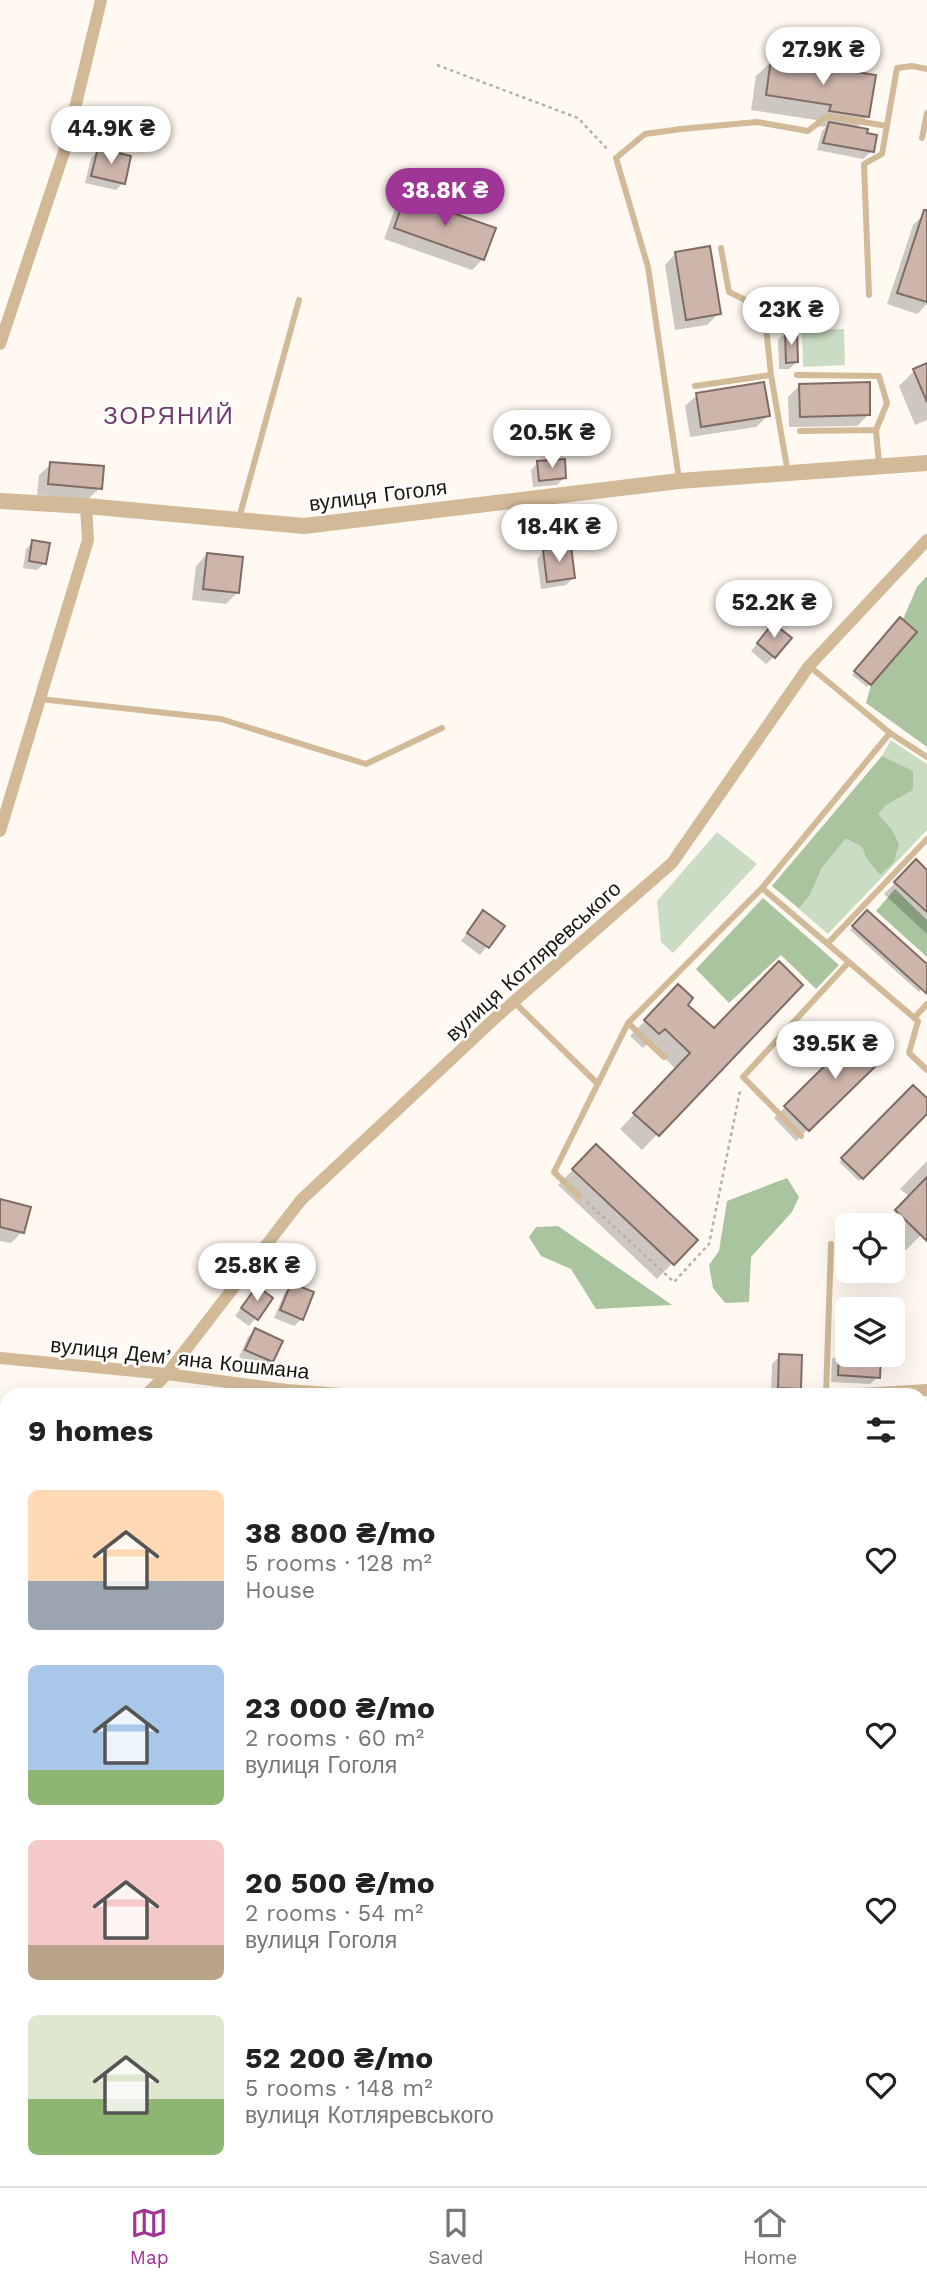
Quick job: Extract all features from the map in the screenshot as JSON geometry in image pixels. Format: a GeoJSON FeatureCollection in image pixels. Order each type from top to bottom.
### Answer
{"type":"FeatureCollection","features":[{"type":"Feature","properties":{"kind":"street"},"geometry":{"type":"LineString","coordinates":[[0,344],[65,146],[101,0]]}},
{"type":"Feature","properties":{"kind":"street","name":"вулиця Гоголя"},"geometry":{"type":"LineString","coordinates":[[0,501],[303,526],[680,481],[927,463]]}},
{"type":"Feature","properties":{"kind":"street"},"geometry":{"type":"LineString","coordinates":[[0,831],[89,540],[86,506]]}},
{"type":"Feature","properties":{"kind":"street","name":"вулиця Котляревського"},"geometry":{"type":"LineString","coordinates":[[153,1388],[167,1374],[301,1200],[514,1002],[672,863],[809,666],[927,540]]}},
{"type":"Feature","properties":{"kind":"street","name":"вулиця Демʼяна Кошмана"},"geometry":{"type":"LineString","coordinates":[[0,1358],[167,1374],[266,1388]]}},
{"type":"Feature","properties":{"kind":"lane"},"geometry":{"type":"LineString","coordinates":[[869,295],[864,164],[882,154],[897,68],[912,66],[927,69]]}},
{"type":"Feature","properties":{"kind":"lane"},"geometry":{"type":"LineString","coordinates":[[922,138],[927,113]]}},
{"type":"Feature","properties":{"kind":"lane"},"geometry":{"type":"LineString","coordinates":[[680,481],[648,267],[616,158],[645,134],[681,129],[757,122],[808,131],[827,116],[887,126]]}},
{"type":"Feature","properties":{"kind":"lane"},"geometry":{"type":"LineString","coordinates":[[721,248],[729,292],[764,309],[771,375],[788,472]]}},
{"type":"Feature","properties":{"kind":"lane"},"geometry":{"type":"LineString","coordinates":[[239,520],[299,300]]}},
{"type":"Feature","properties":{"kind":"lane"},"geometry":{"type":"LineString","coordinates":[[695,386],[771,375]]}},
{"type":"Feature","properties":{"kind":"lane"},"geometry":{"type":"LineString","coordinates":[[797,375],[878,376],[887,403],[876,430],[880,466]]}},
{"type":"Feature","properties":{"kind":"lane"},"geometry":{"type":"LineString","coordinates":[[800,431],[876,430]]}},
{"type":"Feature","properties":{"kind":"lane"},"geometry":{"type":"LineString","coordinates":[[809,666],[890,733],[927,757]]}},
{"type":"Feature","properties":{"kind":"lane"},"geometry":{"type":"LineString","coordinates":[[40,699],[221,719],[366,764],[442,728]]}},
{"type":"Feature","properties":{"kind":"lane"},"geometry":{"type":"LineString","coordinates":[[579,1196],[554,1172],[628,1023],[762,888],[890,733]]}},
{"type":"Feature","properties":{"kind":"lane"},"geometry":{"type":"LineString","coordinates":[[828,943],[927,839]]}},
{"type":"Feature","properties":{"kind":"lane"},"geometry":{"type":"LineString","coordinates":[[762,888],[916,1019],[927,1022]]}},
{"type":"Feature","properties":{"kind":"lane"},"geometry":{"type":"LineString","coordinates":[[801,1136],[743,1077],[849,962]]}},
{"type":"Feature","properties":{"kind":"lane"},"geometry":{"type":"LineString","coordinates":[[514,1002],[598,1084]]}},
{"type":"Feature","properties":{"kind":"lane"},"geometry":{"type":"LineString","coordinates":[[927,1004],[916,1019],[909,1053],[927,1070]]}},
{"type":"Feature","properties":{"kind":"lane"},"geometry":{"type":"LineString","coordinates":[[628,1023],[664,1057]]}},
{"type":"Feature","properties":{"kind":"lane"},"geometry":{"type":"LineString","coordinates":[[826,1388],[831,1244]]}},
{"type":"Feature","properties":{"kind":"path"},"geometry":{"type":"LineString","coordinates":[[437,65],[578,118],[616,158]]}},
{"type":"Feature","properties":{"kind":"path"},"geometry":{"type":"LineString","coordinates":[[579,1196],[674,1282],[709,1244],[743,1077]]}},
{"type":"Feature","properties":{"kind":"green space"},"geometry":{"type":"Polygon","coordinates":[[[844,329],[845,365],[803,367],[802,330],[844,329]]]}},
{"type":"Feature","properties":{"kind":"green space"},"geometry":{"type":"Polygon","coordinates":[[[927,576],[927,747],[866,703],[871,685],[917,632],[903,619],[917,587],[927,576]]]}},
{"type":"Feature","properties":{"kind":"green space"},"geometry":{"type":"Polygon","coordinates":[[[891,740],[927,764],[927,830],[828,934],[772,886],[882,756],[891,740]]]}},
{"type":"Feature","properties":{"kind":"green space"},"geometry":{"type":"Polygon","coordinates":[[[882,756],[913,771],[913,790],[886,805],[878,814],[892,830],[899,844],[894,862],[880,875],[867,859],[862,847],[846,838],[821,869],[810,895],[799,908],[772,886],[882,756]]]}},
{"type":"Feature","properties":{"kind":"green space"},"geometry":{"type":"Polygon","coordinates":[[[717,832],[757,864],[673,953],[661,942],[657,901],[717,832]]]}},
{"type":"Feature","properties":{"kind":"green space"},"geometry":{"type":"Polygon","coordinates":[[[895,889],[927,920],[927,957],[876,911],[895,889]]]}},
{"type":"Feature","properties":{"kind":"green space"},"geometry":{"type":"Polygon","coordinates":[[[763,898],[839,965],[816,989],[781,955],[729,1003],[696,969],[763,898]]]}},
{"type":"Feature","properties":{"kind":"green space"},"geometry":{"type":"Polygon","coordinates":[[[787,1178],[799,1197],[792,1212],[751,1257],[749,1302],[725,1303],[713,1288],[709,1265],[719,1251],[727,1201],[787,1178]]]}},
{"type":"Feature","properties":{"kind":"green space"},"geometry":{"type":"Polygon","coordinates":[[[558,1226],[672,1305],[596,1309],[571,1269],[541,1256],[529,1237],[536,1227],[558,1226]]]}},
{"type":"Feature","properties":{"kind":"building"},"geometry":{"type":"Polygon","coordinates":[[[771,59],[876,75],[869,117],[829,111],[831,105],[766,95],[771,59]]]}},
{"type":"Feature","properties":{"kind":"building"},"geometry":{"type":"Polygon","coordinates":[[[829,122],[868,129],[867,133],[877,135],[874,152],[823,143],[829,122]]]}},
{"type":"Feature","properties":{"kind":"building"},"geometry":{"type":"Polygon","coordinates":[[[98,148],[131,156],[125,184],[91,176],[98,148]]]}},
{"type":"Feature","properties":{"kind":"building"},"geometry":{"type":"Polygon","coordinates":[[[405,196],[496,228],[484,260],[394,228],[405,196]]]}},
{"type":"Feature","properties":{"kind":"building"},"geometry":{"type":"Polygon","coordinates":[[[924,210],[927,210],[927,302],[897,293],[924,210]]]}},
{"type":"Feature","properties":{"kind":"building"},"geometry":{"type":"Polygon","coordinates":[[[710,246],[721,314],[686,320],[675,252],[710,246]]]}},
{"type":"Feature","properties":{"kind":"building"},"geometry":{"type":"Polygon","coordinates":[[[785,331],[797,331],[798,362],[786,363],[785,331]]]}},
{"type":"Feature","properties":{"kind":"building"},"geometry":{"type":"Polygon","coordinates":[[[927,363],[927,402],[913,369],[927,363]]]}},
{"type":"Feature","properties":{"kind":"building"},"geometry":{"type":"Polygon","coordinates":[[[764,382],[770,416],[701,427],[696,393],[764,382]]]}},
{"type":"Feature","properties":{"kind":"building"},"geometry":{"type":"Polygon","coordinates":[[[870,382],[870,415],[800,417],[799,384],[870,382]]]}},
{"type":"Feature","properties":{"kind":"building"},"geometry":{"type":"Polygon","coordinates":[[[565,459],[566,478],[539,481],[537,461],[565,459]]]}},
{"type":"Feature","properties":{"kind":"building"},"geometry":{"type":"Polygon","coordinates":[[[50,462],[104,466],[102,489],[48,484],[50,462]]]}},
{"type":"Feature","properties":{"kind":"building"},"geometry":{"type":"Polygon","coordinates":[[[32,540],[50,543],[46,564],[29,561],[32,540]]]}},
{"type":"Feature","properties":{"kind":"building"},"geometry":{"type":"Polygon","coordinates":[[[571,546],[575,578],[547,582],[543,550],[571,546]]]}},
{"type":"Feature","properties":{"kind":"building"},"geometry":{"type":"Polygon","coordinates":[[[207,553],[243,557],[239,593],[203,589],[207,553]]]}},
{"type":"Feature","properties":{"kind":"building"},"geometry":{"type":"Polygon","coordinates":[[[900,617],[917,632],[871,685],[854,671],[900,617]]]}},
{"type":"Feature","properties":{"kind":"building"},"geometry":{"type":"Polygon","coordinates":[[[773,623],[792,638],[775,658],[757,643],[773,623]]]}},
{"type":"Feature","properties":{"kind":"building"},"geometry":{"type":"Polygon","coordinates":[[[916,859],[927,870],[927,912],[894,882],[916,859]]]}},
{"type":"Feature","properties":{"kind":"building"},"geometry":{"type":"Polygon","coordinates":[[[483,910],[505,926],[489,948],[467,933],[483,910]]]}},
{"type":"Feature","properties":{"kind":"building"},"geometry":{"type":"Polygon","coordinates":[[[867,910],[927,964],[927,994],[852,926],[867,910]]]}},
{"type":"Feature","properties":{"kind":"building"},"geometry":{"type":"Polygon","coordinates":[[[779,961],[803,985],[659,1136],[633,1113],[690,1053],[665,1029],[659,1034],[644,1020],[678,984],[693,998],[688,1005],[714,1028],[779,961]]]}},
{"type":"Feature","properties":{"kind":"building"},"geometry":{"type":"Polygon","coordinates":[[[860,1031],[885,1057],[809,1131],[784,1106],[860,1031]]]}},
{"type":"Feature","properties":{"kind":"building"},"geometry":{"type":"Polygon","coordinates":[[[913,1085],[927,1098],[927,1114],[863,1179],[841,1158],[913,1085]]]}},
{"type":"Feature","properties":{"kind":"building"},"geometry":{"type":"Polygon","coordinates":[[[596,1144],[698,1240],[674,1265],[572,1169],[596,1144]]]}},
{"type":"Feature","properties":{"kind":"building"},"geometry":{"type":"Polygon","coordinates":[[[927,1177],[927,1241],[905,1220],[905,1213],[895,1210],[927,1177]]]}},
{"type":"Feature","properties":{"kind":"building"},"geometry":{"type":"Polygon","coordinates":[[[0,1199],[31,1207],[24,1233],[0,1227],[0,1199]]]}},
{"type":"Feature","properties":{"kind":"building"},"geometry":{"type":"Polygon","coordinates":[[[291,1283],[314,1292],[303,1320],[280,1310],[291,1283]]]}},
{"type":"Feature","properties":{"kind":"building"},"geometry":{"type":"Polygon","coordinates":[[[257,1286],[273,1298],[258,1320],[241,1308],[257,1286]]]}},
{"type":"Feature","properties":{"kind":"building"},"geometry":{"type":"Polygon","coordinates":[[[255,1328],[283,1341],[273,1362],[245,1350],[255,1328]]]}},
{"type":"Feature","properties":{"kind":"building"},"geometry":{"type":"Polygon","coordinates":[[[779,1354],[802,1355],[801,1388],[778,1388],[779,1354]]]}},
{"type":"Feature","properties":{"kind":"building"},"geometry":{"type":"Polygon","coordinates":[[[838,1367],[880,1367],[880,1378],[838,1375],[838,1367]]]}},
{"type":"Feature","properties":{"kind":"district","name":"ЗОРЯНИЙ"},"geometry":{"type":"Point","coordinates":[169,416]}}]}
